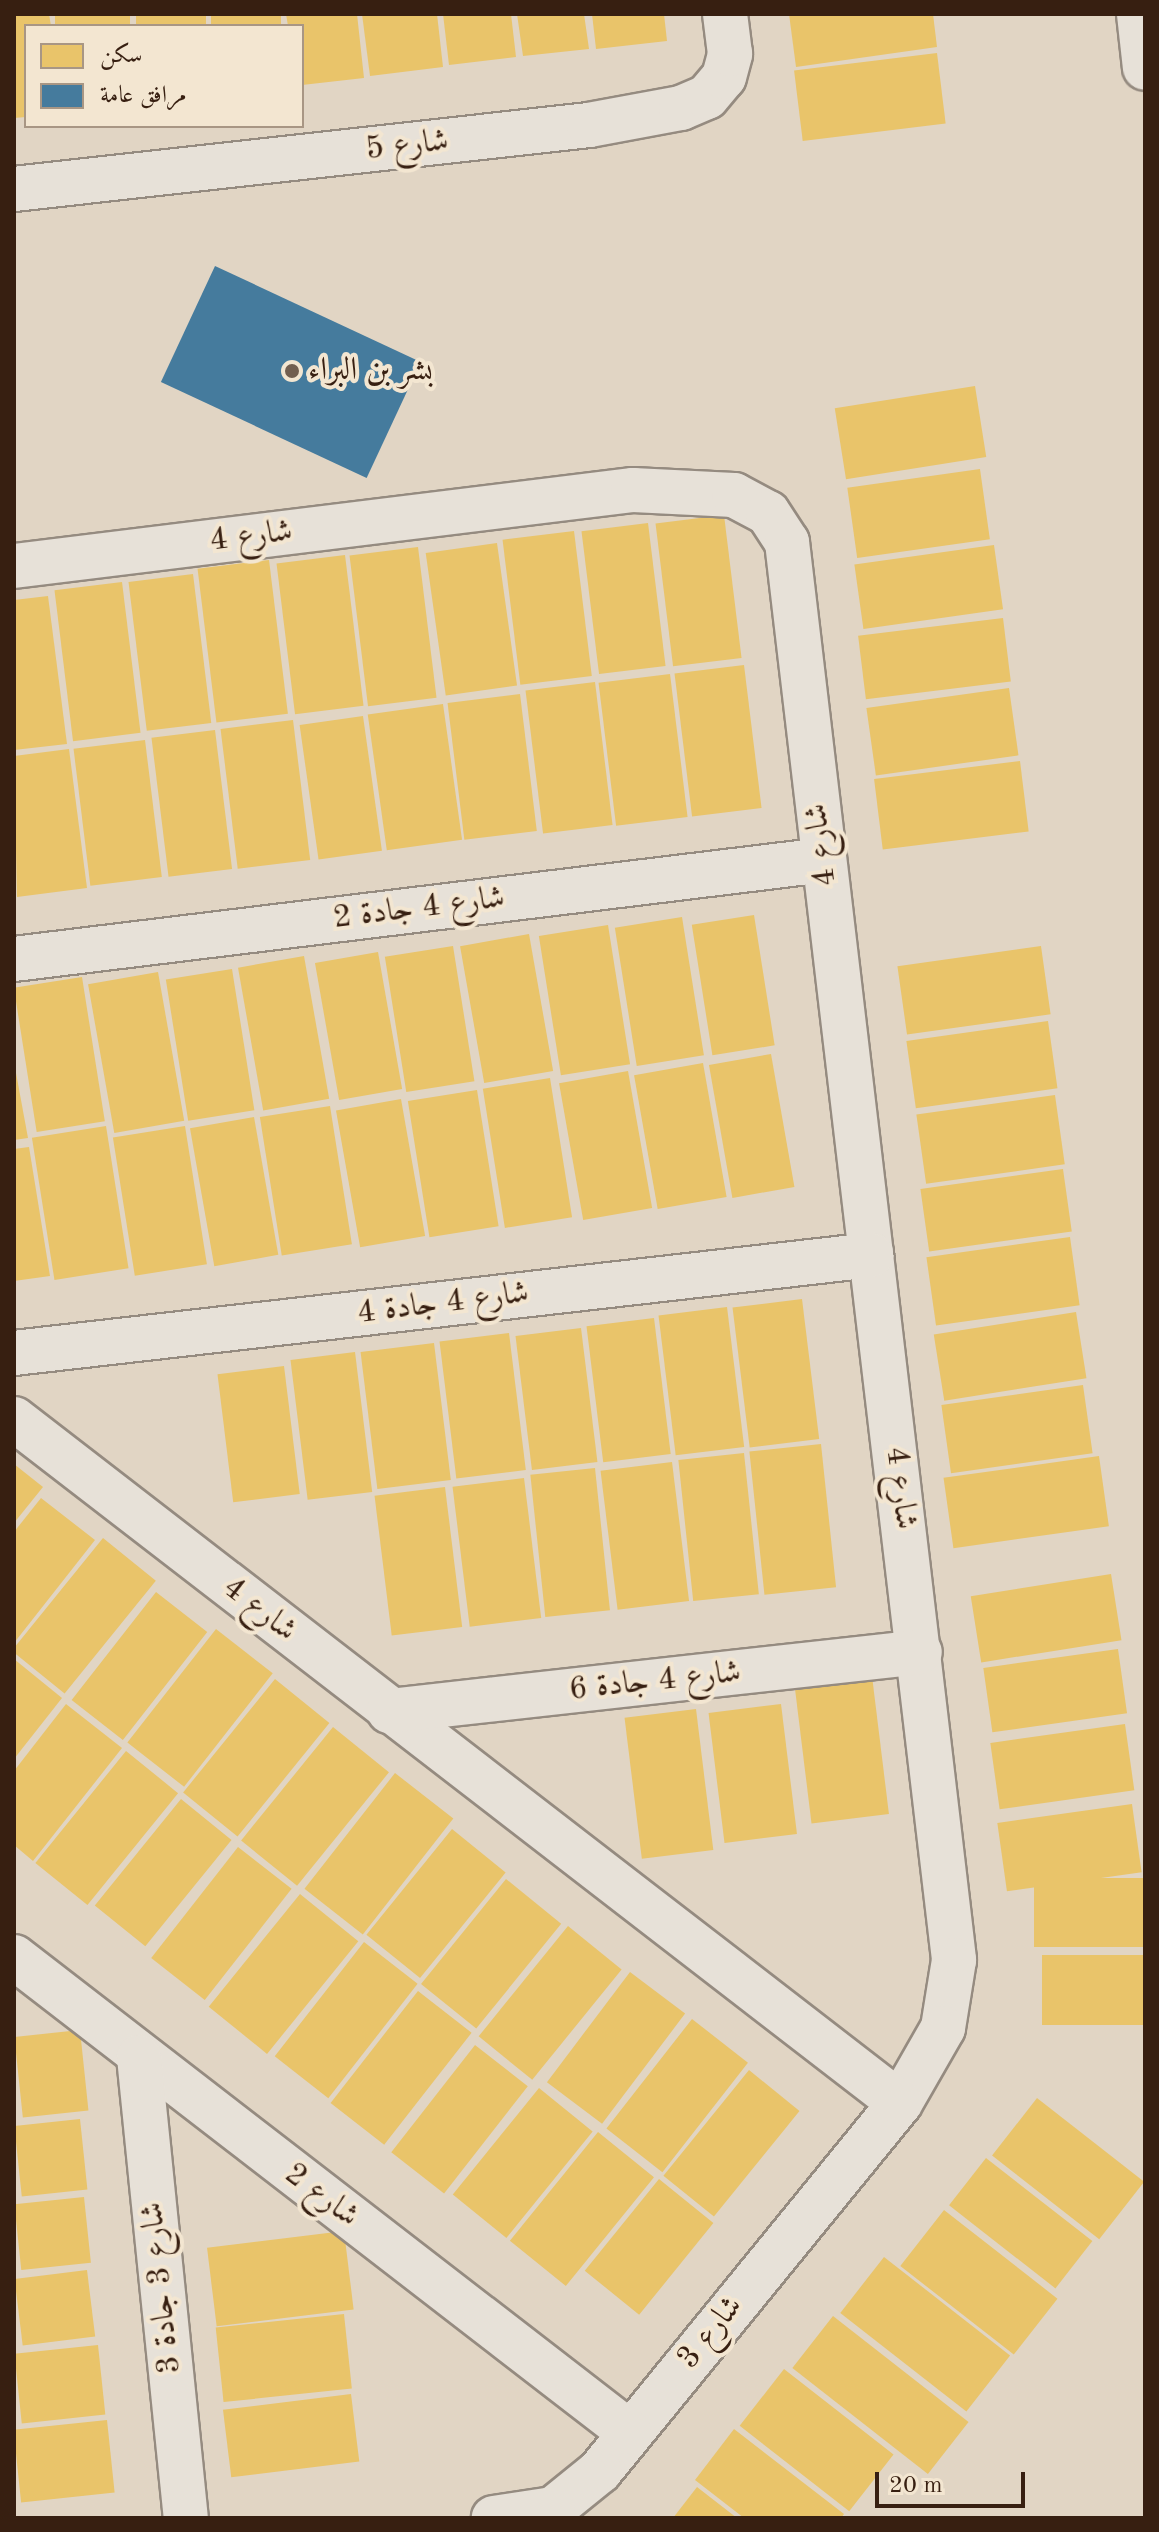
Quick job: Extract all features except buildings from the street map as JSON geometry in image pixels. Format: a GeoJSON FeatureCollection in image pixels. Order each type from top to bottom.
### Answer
{"type":"FeatureCollection","features":[{"type":"Feature","properties":{"kind":"street","name":"شارع 5"},"geometry":{"type":"LineString","coordinates":[[14,189],[589,125],[681,108],[707,97],[724,77],[730,54],[725,14]]}},
{"type":"Feature","properties":{"kind":"street"},"geometry":{"type":"LineString","coordinates":[[1139,14],[1145,68]]}},
{"type":"Feature","properties":{"kind":"street","name":"شارع 4"},"geometry":{"type":"LineString","coordinates":[[14,566],[633,490],[734,495],[768,513],[787,542],[954,1960],[943,2028],[900,2103],[14,1419]]}},
{"type":"Feature","properties":{"kind":"street","name":"شارع 4 جادة 2"},"geometry":{"type":"LineString","coordinates":[[14,959],[824,860]]}},
{"type":"Feature","properties":{"kind":"street","name":"شارع 4 جادة 4"},"geometry":{"type":"LineString","coordinates":[[14,1353],[871,1255]]}},
{"type":"Feature","properties":{"kind":"street","name":"شارع 4 جادة 6"},"geometry":{"type":"LineString","coordinates":[[389,1711],[920,1652]]}},
{"type":"Feature","properties":{"kind":"street","name":"شارع 2"},"geometry":{"type":"LineString","coordinates":[[14,1957],[139,2057],[629,2432]]}},
{"type":"Feature","properties":{"kind":"street","name":"شارع 3 جادة 3"},"geometry":{"type":"LineString","coordinates":[[139,2057],[186,2518]]}},
{"type":"Feature","properties":{"kind":"street","name":"شارع 3"},"geometry":{"type":"LineString","coordinates":[[494,2518],[553,2509],[579,2493],[900,2103]]}},
{"type":"Feature","properties":{"kind":"place","name":"بشر بن البراء"},"geometry":{"type":"Point","coordinates":[292,371]}}]}
